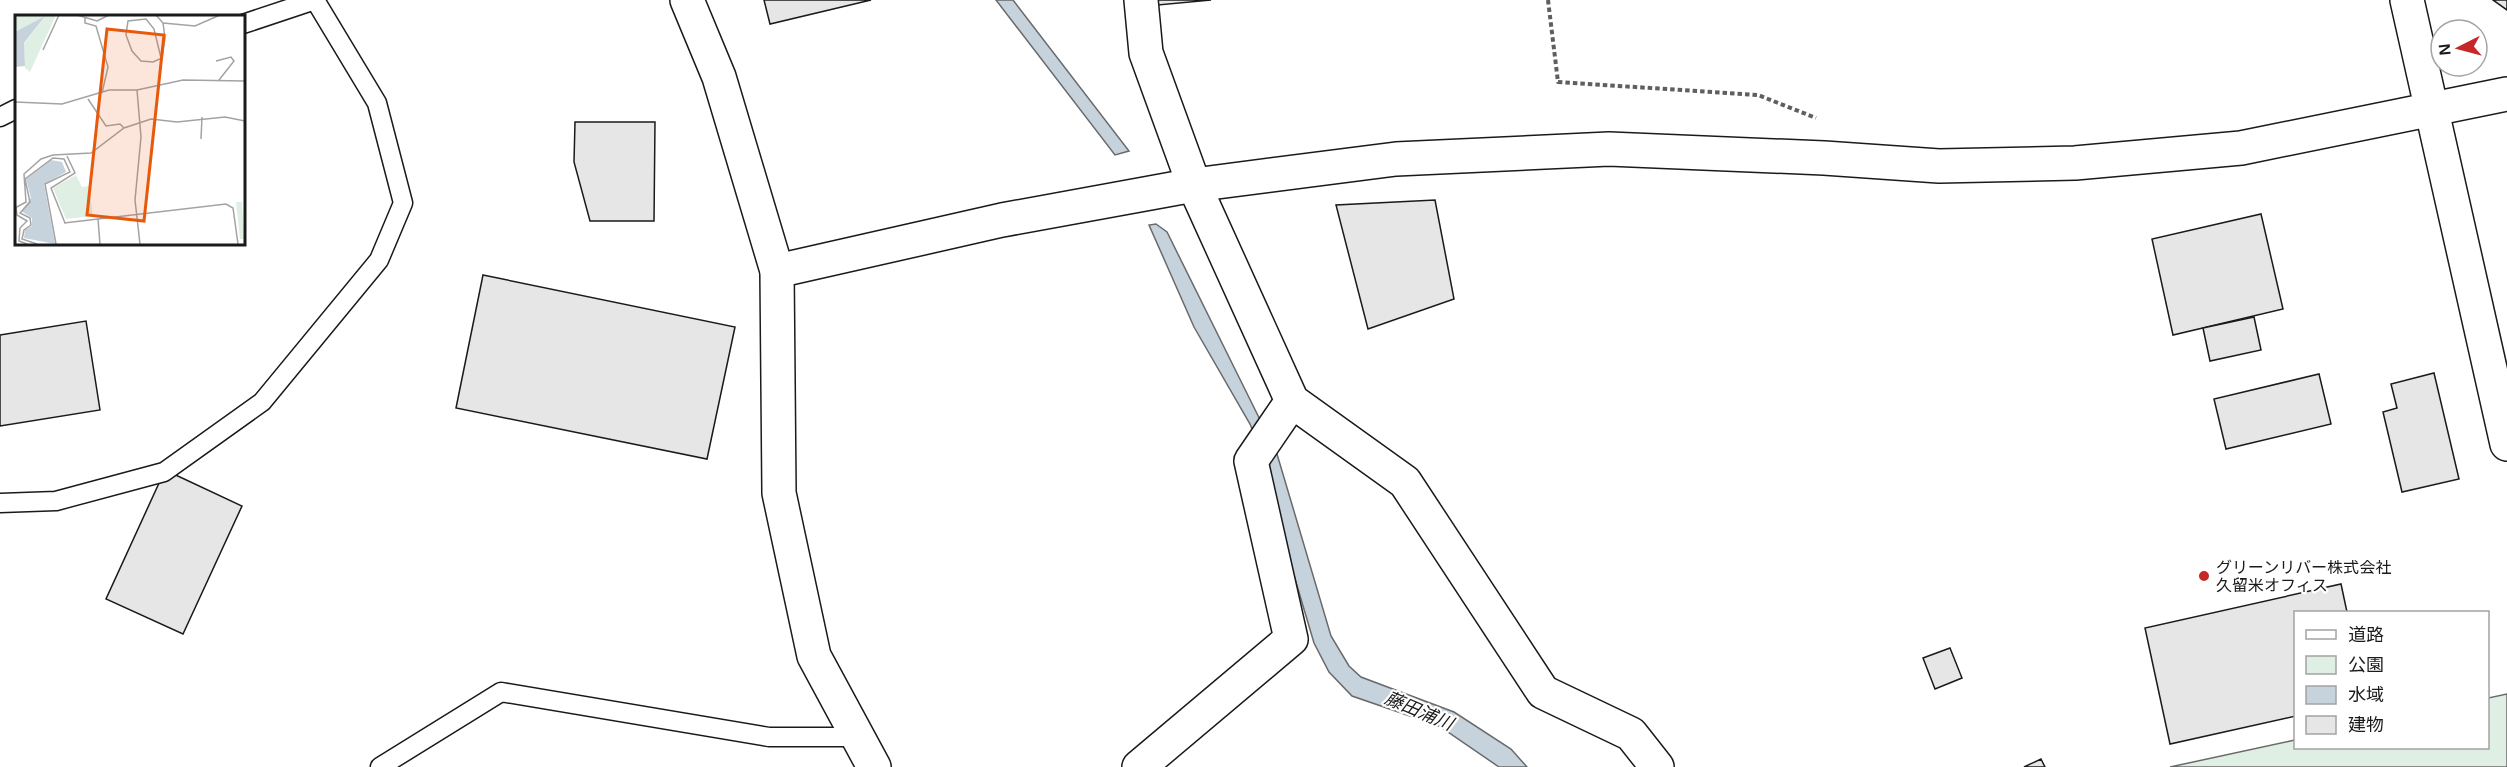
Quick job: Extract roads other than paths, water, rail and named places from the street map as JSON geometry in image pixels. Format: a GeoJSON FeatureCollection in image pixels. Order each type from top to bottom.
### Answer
{"type":"FeatureCollection","features":[{"type":"Feature","properties":{"kind":"street"},"geometry":{"type":"LineString","coordinates":[[687,0],[719,77],[777,271],[779,493],[814,656],[874,767]]}},
{"type":"Feature","properties":{"kind":"street"},"geometry":{"type":"LineString","coordinates":[[1141,0],[1146,52],[1194,185],[1284,413],[1405,482],[1543,692],[1631,734],[1657,767]]}},
{"type":"Feature","properties":{"kind":"street"},"geometry":{"type":"LineString","coordinates":[[2408,0],[2507,444]]}},
{"type":"Feature","properties":{"kind":"street"},"geometry":{"type":"LineString","coordinates":[[777,271],[1002,220],[1194,185],[1396,159],[1609,149],[1824,158],[1939,166],[2075,163],[2241,148],[2507,94]]}},
{"type":"Feature","properties":{"kind":"street"},"geometry":{"type":"LineString","coordinates":[[1139,767],[1292,639],[1251,461],[1284,413]]}},
{"type":"Feature","properties":{"kind":"lane"},"geometry":{"type":"LineString","coordinates":[[0,503],[57,501],[164,472],[262,402],[379,260],[403,203],[377,103],[315,0],[244,24]]}},
{"type":"Feature","properties":{"kind":"lane"},"geometry":{"type":"LineString","coordinates":[[0,117],[15,110]]}},
{"type":"Feature","properties":{"kind":"lane"},"geometry":{"type":"LineString","coordinates":[[380,767],[501,692],[770,737],[858,737]]}},
{"type":"Feature","properties":{"kind":"water"},"geometry":{"type":"Polygon","coordinates":[[[996,0],[1013,0],[1129,151],[1115,155],[996,0]]]}},
{"type":"Feature","properties":{"kind":"water","name":"藤田浦川"},"geometry":{"type":"Polygon","coordinates":[[[1156,224],[1167,232],[1277,454],[1331,636],[1349,666],[1361,677],[1454,712],[1511,749],[1527,767],[1499,767],[1439,726],[1352,696],[1329,672],[1314,643],[1293,572],[1265,461],[1250,424],[1194,327],[1149,225],[1156,224]]]}},
{"type":"Feature","properties":{"kind":"place","name":"グリーンリバー株式会社 久留米オフィス"},"geometry":{"type":"Point","coordinates":[2204,576]}}]}
